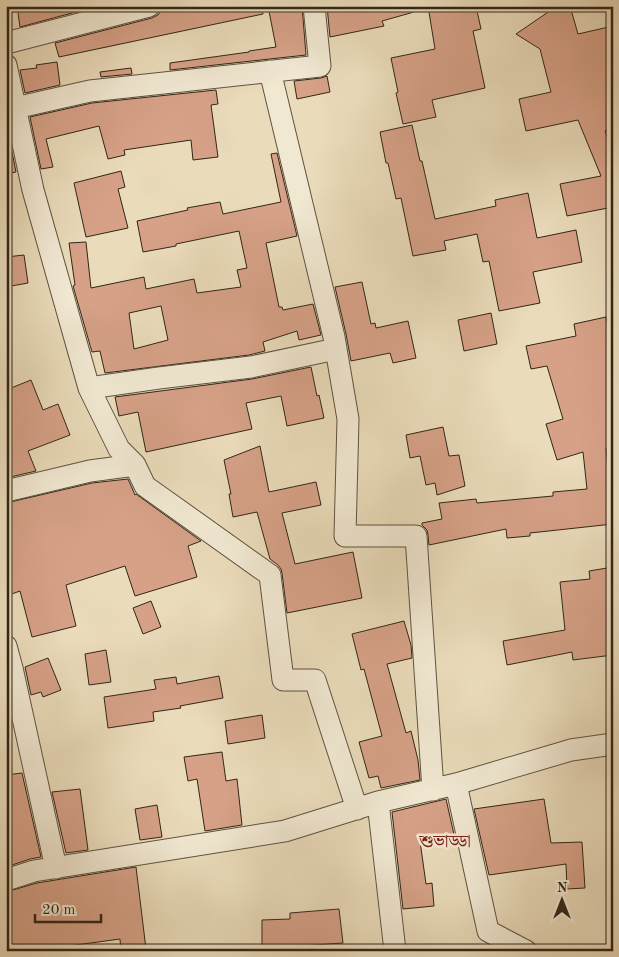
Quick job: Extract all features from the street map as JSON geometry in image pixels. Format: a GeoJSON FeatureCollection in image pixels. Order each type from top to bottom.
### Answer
{"type":"FeatureCollection","features":[{"type":"Feature","properties":{"kind":"street"},"geometry":{"type":"LineString","coordinates":[[6,43],[149,6]]}},
{"type":"Feature","properties":{"kind":"street"},"geometry":{"type":"LineString","coordinates":[[15,108],[90,91],[320,66],[314,6]]}},
{"type":"Feature","properties":{"kind":"street"},"geometry":{"type":"LineString","coordinates":[[6,65],[33,190],[89,388],[119,449],[134,465],[145,486],[270,575],[284,680],[315,680],[357,808]]}},
{"type":"Feature","properties":{"kind":"street"},"geometry":{"type":"LineString","coordinates":[[270,71],[336,349],[348,419],[345,536],[416,536],[433,790]]}},
{"type":"Feature","properties":{"kind":"street"},"geometry":{"type":"LineString","coordinates":[[89,388],[251,367],[336,349]]}},
{"type":"Feature","properties":{"kind":"street"},"geometry":{"type":"LineString","coordinates":[[6,491],[90,470],[134,465]]}},
{"type":"Feature","properties":{"kind":"street"},"geometry":{"type":"LineString","coordinates":[[6,646],[56,868]]}},
{"type":"Feature","properties":{"kind":"street"},"geometry":{"type":"LineString","coordinates":[[6,880],[34,871],[285,832],[357,808],[456,784],[571,750],[613,744]]}},
{"type":"Feature","properties":{"kind":"street"},"geometry":{"type":"LineString","coordinates":[[456,784],[488,931],[526,951]]}},
{"type":"Feature","properties":{"kind":"street"},"geometry":{"type":"LineString","coordinates":[[378,802],[395,951]]}},
{"type":"Feature","properties":{"kind":"building"},"geometry":{"type":"Polygon","coordinates":[[[17,6],[98,6],[20,27],[17,6]]]}},
{"type":"Feature","properties":{"kind":"building"},"geometry":{"type":"Polygon","coordinates":[[[161,6],[262,6],[263,14],[59,57],[55,43],[152,18],[158,15],[161,6]]]}},
{"type":"Feature","properties":{"kind":"building"},"geometry":{"type":"Polygon","coordinates":[[[268,6],[302,6],[306,55],[170,70],[170,63],[276,47],[268,6]]]}},
{"type":"Feature","properties":{"kind":"building"},"geometry":{"type":"Polygon","coordinates":[[[327,6],[413,6],[414,12],[382,21],[384,26],[330,37],[327,6]]]}},
{"type":"Feature","properties":{"kind":"building"},"geometry":{"type":"Polygon","coordinates":[[[428,6],[476,6],[481,29],[473,31],[485,88],[432,100],[436,117],[403,124],[391,58],[435,49],[428,6]]]}},
{"type":"Feature","properties":{"kind":"building"},"geometry":{"type":"Polygon","coordinates":[[[557,6],[570,6],[578,34],[613,26],[613,129],[605,131],[613,151],[613,207],[567,216],[560,184],[601,176],[578,120],[526,131],[519,99],[551,92],[540,49],[516,34],[557,6]]]}},
{"type":"Feature","properties":{"kind":"building"},"geometry":{"type":"Polygon","coordinates":[[[57,62],[60,85],[25,93],[20,70],[37,68],[36,65],[57,62]]]}},
{"type":"Feature","properties":{"kind":"building"},"geometry":{"type":"Polygon","coordinates":[[[131,68],[132,74],[101,77],[100,72],[131,68]]]}},
{"type":"Feature","properties":{"kind":"building"},"geometry":{"type":"Polygon","coordinates":[[[327,76],[330,92],[297,99],[294,81],[327,76]]]}},
{"type":"Feature","properties":{"kind":"building"},"geometry":{"type":"Polygon","coordinates":[[[216,90],[218,104],[211,105],[218,157],[193,160],[191,140],[124,150],[125,155],[108,159],[99,126],[46,139],[53,167],[41,169],[30,117],[92,103],[216,90]]]}},
{"type":"Feature","properties":{"kind":"building"},"geometry":{"type":"Polygon","coordinates":[[[412,125],[435,219],[496,206],[495,200],[528,193],[537,238],[576,230],[582,262],[533,272],[540,303],[499,311],[489,261],[483,262],[477,234],[444,241],[446,250],[413,256],[401,198],[396,199],[380,132],[412,125]]]}},
{"type":"Feature","properties":{"kind":"building"},"geometry":{"type":"Polygon","coordinates":[[[10,142],[16,172],[6,174],[6,143],[10,142]]]}},
{"type":"Feature","properties":{"kind":"building"},"geometry":{"type":"Polygon","coordinates":[[[277,153],[297,236],[266,243],[279,307],[282,307],[283,310],[313,304],[321,335],[299,340],[297,331],[263,342],[265,351],[249,355],[105,373],[100,351],[92,352],[73,286],[75,285],[69,243],[86,242],[91,288],[144,277],[146,289],[194,279],[197,293],[241,287],[237,270],[247,268],[239,231],[143,252],[137,221],[188,210],[187,208],[220,202],[223,214],[281,202],[271,154],[277,153]],[[161,306],[129,313],[134,349],[168,340],[161,306]]]}},
{"type":"Feature","properties":{"kind":"building"},"geometry":{"type":"Polygon","coordinates":[[[121,171],[125,187],[118,189],[128,228],[86,237],[74,183],[121,171]]]}},
{"type":"Feature","properties":{"kind":"building"},"geometry":{"type":"Polygon","coordinates":[[[24,255],[28,283],[6,287],[6,257],[24,255]]]}},
{"type":"Feature","properties":{"kind":"building"},"geometry":{"type":"Polygon","coordinates":[[[362,282],[371,324],[375,323],[376,328],[408,321],[416,358],[393,363],[390,353],[351,361],[335,287],[362,282]]]}},
{"type":"Feature","properties":{"kind":"building"},"geometry":{"type":"Polygon","coordinates":[[[491,313],[497,344],[464,351],[458,320],[491,313]]]}},
{"type":"Feature","properties":{"kind":"building"},"geometry":{"type":"Polygon","coordinates":[[[606,317],[613,347],[613,447],[606,449],[613,524],[530,533],[530,536],[507,538],[506,529],[429,545],[427,530],[422,523],[442,519],[439,503],[476,499],[477,503],[553,496],[553,492],[587,489],[583,452],[557,460],[546,424],[563,419],[547,366],[531,369],[526,346],[576,336],[574,324],[606,317]]]}},
{"type":"Feature","properties":{"kind":"building"},"geometry":{"type":"Polygon","coordinates":[[[311,367],[324,418],[287,426],[281,396],[246,403],[252,429],[146,452],[138,412],[119,416],[115,397],[252,379],[311,367]]]}},
{"type":"Feature","properties":{"kind":"building"},"geometry":{"type":"Polygon","coordinates":[[[31,380],[43,410],[58,404],[70,435],[28,451],[36,471],[6,478],[6,390],[31,380]]]}},
{"type":"Feature","properties":{"kind":"building"},"geometry":{"type":"Polygon","coordinates":[[[443,427],[449,456],[459,455],[465,486],[437,495],[435,483],[426,485],[420,456],[410,458],[406,435],[443,427]]]}},
{"type":"Feature","properties":{"kind":"building"},"geometry":{"type":"Polygon","coordinates":[[[260,446],[269,492],[316,482],[321,505],[282,513],[295,564],[353,552],[362,598],[287,613],[281,569],[270,559],[257,512],[233,517],[229,494],[231,494],[224,460],[260,446]]]}},
{"type":"Feature","properties":{"kind":"building"},"geometry":{"type":"Polygon","coordinates":[[[128,479],[135,495],[201,541],[188,546],[197,577],[135,596],[125,566],[66,585],[76,626],[32,637],[20,591],[6,596],[6,503],[92,483],[128,479]]]}},
{"type":"Feature","properties":{"kind":"building"},"geometry":{"type":"Polygon","coordinates":[[[613,567],[613,655],[573,660],[572,652],[507,665],[503,641],[565,630],[560,582],[590,579],[589,571],[613,567]]]}},
{"type":"Feature","properties":{"kind":"building"},"geometry":{"type":"Polygon","coordinates":[[[151,601],[161,627],[143,634],[133,608],[151,601]]]}},
{"type":"Feature","properties":{"kind":"building"},"geometry":{"type":"Polygon","coordinates":[[[404,621],[411,645],[412,658],[387,664],[406,733],[411,731],[418,760],[420,780],[381,788],[378,776],[369,778],[359,742],[382,736],[364,669],[361,670],[352,634],[404,621]]]}},
{"type":"Feature","properties":{"kind":"building"},"geometry":{"type":"Polygon","coordinates":[[[106,650],[111,682],[89,685],[85,654],[106,650]]]}},
{"type":"Feature","properties":{"kind":"building"},"geometry":{"type":"Polygon","coordinates":[[[48,658],[61,690],[43,697],[41,692],[31,695],[25,667],[48,658]]]}},
{"type":"Feature","properties":{"kind":"building"},"geometry":{"type":"Polygon","coordinates":[[[219,676],[223,698],[180,706],[181,708],[153,712],[154,721],[108,728],[104,697],[156,689],[154,680],[176,677],[177,684],[219,676]]]}},
{"type":"Feature","properties":{"kind":"building"},"geometry":{"type":"Polygon","coordinates":[[[262,715],[265,738],[228,744],[225,721],[262,715]]]}},
{"type":"Feature","properties":{"kind":"building"},"geometry":{"type":"Polygon","coordinates":[[[222,752],[226,781],[237,779],[242,825],[205,831],[197,779],[188,781],[184,757],[222,752]]]}},
{"type":"Feature","properties":{"kind":"building"},"geometry":{"type":"Polygon","coordinates":[[[22,773],[41,857],[9,866],[6,850],[6,775],[22,773]]]}},
{"type":"Feature","properties":{"kind":"building"},"geometry":{"type":"Polygon","coordinates":[[[80,789],[88,850],[66,853],[52,792],[80,789]]]}},
{"type":"Feature","properties":{"kind":"building"},"geometry":{"type":"Polygon","coordinates":[[[446,799],[455,839],[420,841],[426,884],[432,883],[434,906],[403,909],[392,812],[446,799]]]}},
{"type":"Feature","properties":{"kind":"building"},"geometry":{"type":"Polygon","coordinates":[[[544,799],[551,843],[582,842],[585,888],[567,889],[566,864],[489,875],[474,809],[544,799]]]}},
{"type":"Feature","properties":{"kind":"building"},"geometry":{"type":"Polygon","coordinates":[[[157,805],[162,837],[140,840],[135,809],[157,805]]]}},
{"type":"Feature","properties":{"kind":"building"},"geometry":{"type":"Polygon","coordinates":[[[136,867],[146,949],[121,951],[120,939],[32,951],[6,951],[6,892],[37,883],[136,867]]]}},
{"type":"Feature","properties":{"kind":"building"},"geometry":{"type":"Polygon","coordinates":[[[339,909],[343,943],[262,948],[262,920],[290,919],[290,913],[339,909]]]}},
{"type":"Feature","properties":{"kind":"district","name":"শুভাড্ডা"},"geometry":{"type":"Point","coordinates":[445,841]}}]}
